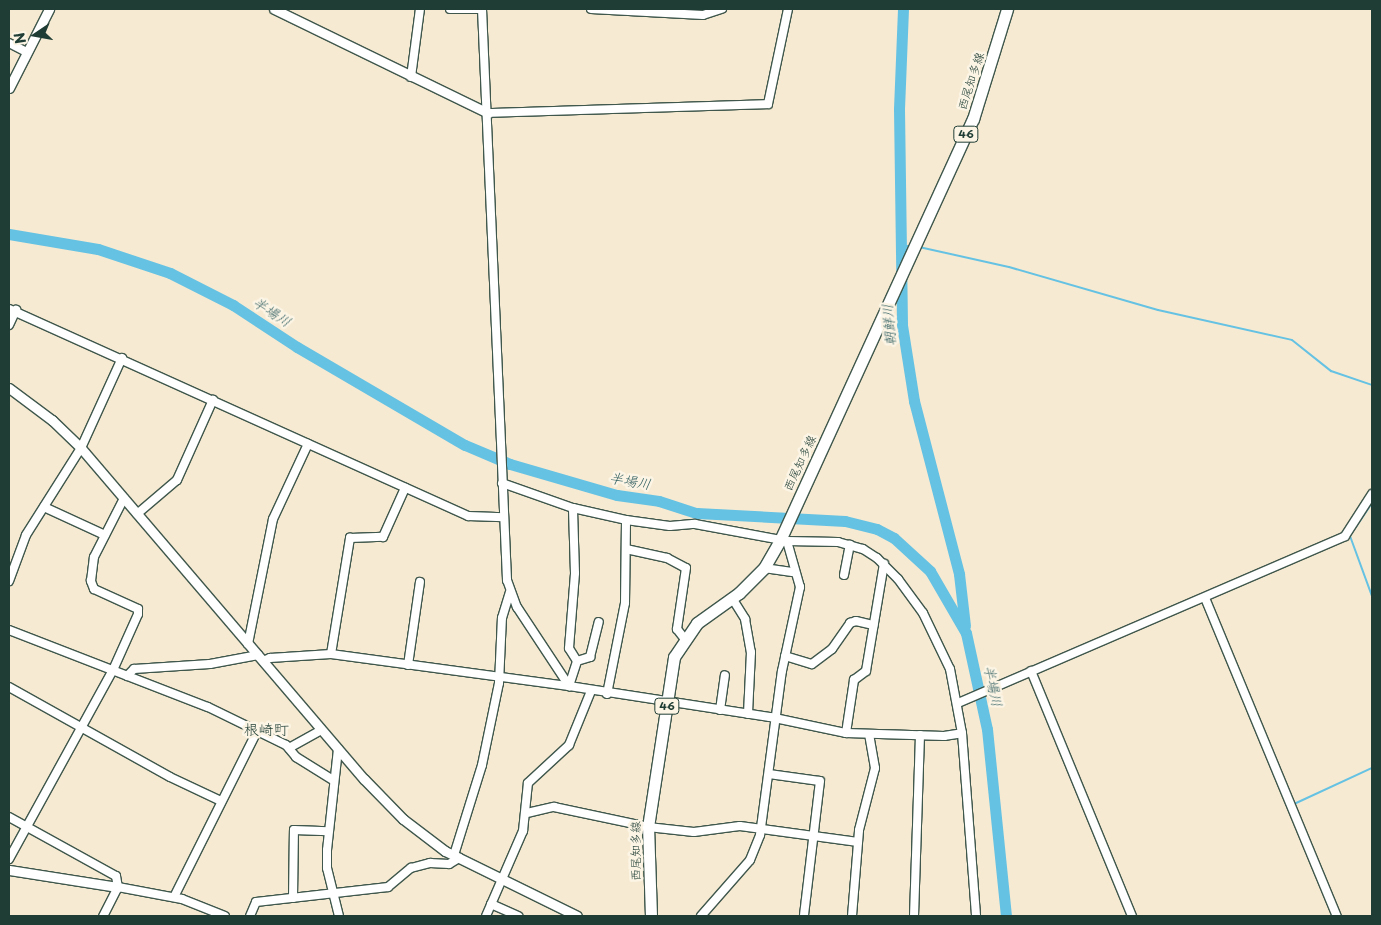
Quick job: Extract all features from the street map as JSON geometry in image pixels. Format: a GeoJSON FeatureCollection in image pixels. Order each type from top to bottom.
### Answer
{"type":"FeatureCollection","features":[{"type":"Feature","properties":{"kind":"main road","name":"西尾知多線"},"geometry":{"type":"LineString","coordinates":[[651,916],[648,827],[674,657],[684,638],[697,624],[732,598],[764,568],[784,536],[798,501],[973,119],[1007,9]]}},
{"type":"Feature","properties":{"kind":"street"},"geometry":{"type":"LineString","coordinates":[[9,88],[49,9]]}},
{"type":"Feature","properties":{"kind":"street"},"geometry":{"type":"LineString","coordinates":[[275,9],[488,113],[768,104],[788,9]]}},
{"type":"Feature","properties":{"kind":"street"},"geometry":{"type":"LineString","coordinates":[[411,77],[420,9]]}},
{"type":"Feature","properties":{"kind":"street"},"geometry":{"type":"LineString","coordinates":[[250,916],[256,902],[388,887],[411,868],[430,863],[449,864],[456,857],[482,765],[499,678],[502,618],[510,592],[501,480],[488,113],[482,9],[450,9]]}},
{"type":"Feature","properties":{"kind":"street"},"geometry":{"type":"LineString","coordinates":[[591,9],[687,15],[703,15],[722,9]]}},
{"type":"Feature","properties":{"kind":"street"},"geometry":{"type":"LineString","coordinates":[[9,43],[27,52]]}},
{"type":"Feature","properties":{"kind":"street"},"geometry":{"type":"LineString","coordinates":[[9,324],[12,309],[471,517],[504,517]]}},
{"type":"Feature","properties":{"kind":"street"},"geometry":{"type":"LineString","coordinates":[[9,581],[26,535],[81,448],[122,358]]}},
{"type":"Feature","properties":{"kind":"street"},"geometry":{"type":"LineString","coordinates":[[9,388],[52,420],[81,448],[321,730],[403,819],[456,857],[502,879],[564,913],[577,916]]}},
{"type":"Feature","properties":{"kind":"street"},"geometry":{"type":"LineString","coordinates":[[137,514],[177,480],[213,400]]}},
{"type":"Feature","properties":{"kind":"street"},"geometry":{"type":"LineString","coordinates":[[248,644],[273,519],[308,444]]}},
{"type":"Feature","properties":{"kind":"street"},"geometry":{"type":"LineString","coordinates":[[501,480],[573,508],[626,520],[670,526],[695,524],[850,545],[870,553],[884,564],[911,596],[931,629],[950,669],[959,703],[976,916]]}},
{"type":"Feature","properties":{"kind":"street"},"geometry":{"type":"LineString","coordinates":[[331,654],[350,538],[383,536],[405,488]]}},
{"type":"Feature","properties":{"kind":"street"},"geometry":{"type":"LineString","coordinates":[[959,703],[999,684],[1205,598],[1345,536],[1372,494]]}},
{"type":"Feature","properties":{"kind":"street"},"geometry":{"type":"LineString","coordinates":[[9,859],[112,670],[138,611],[91,585],[94,557],[124,498]]}},
{"type":"Feature","properties":{"kind":"street"},"geometry":{"type":"LineString","coordinates":[[44,507],[105,535]]}},
{"type":"Feature","properties":{"kind":"street"},"geometry":{"type":"LineString","coordinates":[[569,686],[577,661],[569,648],[575,573],[573,508]]}},
{"type":"Feature","properties":{"kind":"street"},"geometry":{"type":"LineString","coordinates":[[607,694],[625,603],[626,520]]}},
{"type":"Feature","properties":{"kind":"street"},"geometry":{"type":"LineString","coordinates":[[701,916],[750,860],[762,829],[785,656],[800,587],[784,536]]}},
{"type":"Feature","properties":{"kind":"street"},"geometry":{"type":"LineString","coordinates":[[844,575],[850,545]]}},
{"type":"Feature","properties":{"kind":"street"},"geometry":{"type":"LineString","coordinates":[[626,549],[667,558],[686,568],[677,629],[684,638]]}},
{"type":"Feature","properties":{"kind":"street"},"geometry":{"type":"LineString","coordinates":[[846,733],[854,680],[866,671],[884,564]]}},
{"type":"Feature","properties":{"kind":"street"},"geometry":{"type":"LineString","coordinates":[[764,568],[794,572]]}},
{"type":"Feature","properties":{"kind":"street"},"geometry":{"type":"LineString","coordinates":[[408,665],[420,582]]}},
{"type":"Feature","properties":{"kind":"street"},"geometry":{"type":"LineString","coordinates":[[510,592],[569,686]]}},
{"type":"Feature","properties":{"kind":"street"},"geometry":{"type":"LineString","coordinates":[[732,598],[745,619],[751,652],[748,714]]}},
{"type":"Feature","properties":{"kind":"street"},"geometry":{"type":"LineString","coordinates":[[1205,598],[1337,916]]}},
{"type":"Feature","properties":{"kind":"street"},"geometry":{"type":"LineString","coordinates":[[785,656],[812,664],[832,649],[850,623],[856,621],[874,625]]}},
{"type":"Feature","properties":{"kind":"street"},"geometry":{"type":"LineString","coordinates":[[577,661],[590,657],[599,622]]}},
{"type":"Feature","properties":{"kind":"street"},"geometry":{"type":"LineString","coordinates":[[9,630],[208,707],[289,748],[296,757],[333,780]]}},
{"type":"Feature","properties":{"kind":"street"},"geometry":{"type":"LineString","coordinates":[[127,676],[134,669],[331,654],[569,686],[607,694],[748,714],[775,721],[846,733],[920,736],[962,733]]}},
{"type":"Feature","properties":{"kind":"street"},"geometry":{"type":"LineString","coordinates":[[1031,671],[1132,916]]}},
{"type":"Feature","properties":{"kind":"street"},"geometry":{"type":"LineString","coordinates":[[720,710],[725,675]]}},
{"type":"Feature","properties":{"kind":"street"},"geometry":{"type":"LineString","coordinates":[[9,687],[170,777],[221,801]]}},
{"type":"Feature","properties":{"kind":"street"},"geometry":{"type":"LineString","coordinates":[[486,916],[518,847],[527,812],[528,783],[569,746],[591,691]]}},
{"type":"Feature","properties":{"kind":"street"},"geometry":{"type":"LineString","coordinates":[[289,748],[321,730]]}},
{"type":"Feature","properties":{"kind":"street"},"geometry":{"type":"LineString","coordinates":[[174,897],[257,731]]}},
{"type":"Feature","properties":{"kind":"street"},"geometry":{"type":"LineString","coordinates":[[852,916],[858,842],[875,768],[869,735]]}},
{"type":"Feature","properties":{"kind":"street"},"geometry":{"type":"LineString","coordinates":[[914,916],[920,736]]}},
{"type":"Feature","properties":{"kind":"street"},"geometry":{"type":"LineString","coordinates":[[338,749],[328,831],[327,868],[340,916]]}},
{"type":"Feature","properties":{"kind":"street"},"geometry":{"type":"LineString","coordinates":[[770,774],[820,781],[804,916]]}},
{"type":"Feature","properties":{"kind":"street"},"geometry":{"type":"LineString","coordinates":[[527,812],[554,807],[648,827],[694,832],[740,826],[858,842]]}},
{"type":"Feature","properties":{"kind":"street"},"geometry":{"type":"LineString","coordinates":[[9,817],[118,879],[118,887],[103,916]]}},
{"type":"Feature","properties":{"kind":"street"},"geometry":{"type":"LineString","coordinates":[[294,898],[294,830],[328,831]]}},
{"type":"Feature","properties":{"kind":"street"},"geometry":{"type":"LineString","coordinates":[[9,870],[174,897],[225,916]]}},
{"type":"Feature","properties":{"kind":"street"},"geometry":{"type":"LineString","coordinates":[[491,904],[515,916]]}},
{"type":"Feature","properties":{"kind":"waterway","name":"朝鮮川"},"geometry":{"type":"LineString","coordinates":[[903,9],[899,109],[902,325],[914,401],[959,574],[965,626]]}},
{"type":"Feature","properties":{"kind":"waterway","name":"半場川"},"geometry":{"type":"LineString","coordinates":[[9,234],[98,249],[170,273],[233,305],[297,347],[465,445],[510,464],[617,495],[659,501],[697,513],[845,521],[877,529],[894,538],[930,571],[966,633],[987,729],[1006,916]]}},
{"type":"Feature","properties":{"kind":"waterway","name":"朝鮮川"},"geometry":{"type":"LineString","coordinates":[[901,246],[909,246]]}},
{"type":"Feature","properties":{"kind":"waterway"},"geometry":{"type":"LineString","coordinates":[[919,247],[1009,267],[1158,310],[1292,340],[1331,371],[1372,385]]}},
{"type":"Feature","properties":{"kind":"waterway"},"geometry":{"type":"LineString","coordinates":[[1372,503],[1350,536],[1372,596]]}},
{"type":"Feature","properties":{"kind":"waterway"},"geometry":{"type":"LineString","coordinates":[[1294,804],[1372,768]]}},
{"type":"Feature","properties":{"kind":"district","name":"根崎町"},"geometry":{"type":"Point","coordinates":[266,729]}}]}
